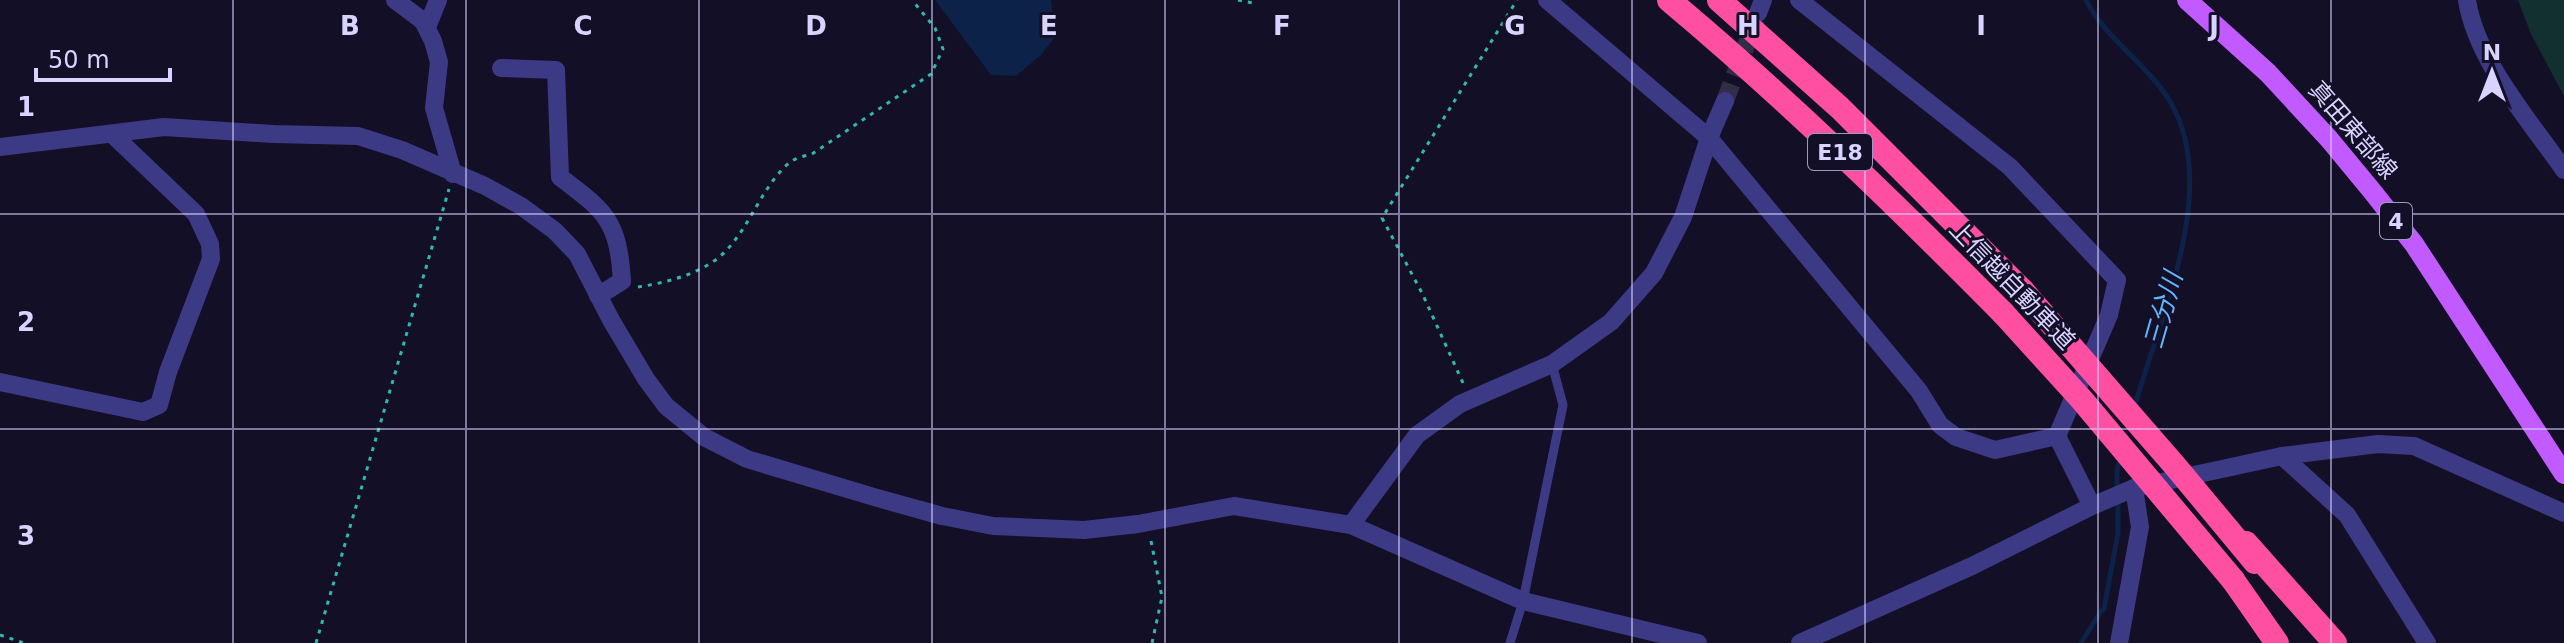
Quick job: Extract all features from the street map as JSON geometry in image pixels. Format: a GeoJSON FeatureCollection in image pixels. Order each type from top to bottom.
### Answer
{"type":"FeatureCollection","features":[{"type":"Feature","properties":{"kind":"highway","name":"上信越自動車道"},"geometry":{"type":"LineString","coordinates":[[1669,0],[1820,133],[2003,313],[2233,580],[2277,643]]}},
{"type":"Feature","properties":{"kind":"highway","name":"上信越自動車道"},"geometry":{"type":"LineString","coordinates":[[1719,0],[1840,108],[2023,291],[2257,560],[2314,643]]}},
{"type":"Feature","properties":{"kind":"highway"},"geometry":{"type":"LineString","coordinates":[[2257,560],[2335,643]]}},
{"type":"Feature","properties":{"kind":"main road","name":"真田東部線"},"geometry":{"type":"LineString","coordinates":[[2187,0],[2268,73],[2372,191],[2414,244],[2564,474]]}},
{"type":"Feature","properties":{"kind":"street"},"geometry":{"type":"LineString","coordinates":[[395,0],[423,21],[433,41],[439,62],[434,108],[453,174]]}},
{"type":"Feature","properties":{"kind":"street"},"geometry":{"type":"LineString","coordinates":[[427,27],[438,0]]}},
{"type":"Feature","properties":{"kind":"street"},"geometry":{"type":"LineString","coordinates":[[1547,0],[1709,138],[1919,391],[1940,425],[1956,437],[1995,450],[2057,436]]}},
{"type":"Feature","properties":{"kind":"street"},"geometry":{"type":"LineString","coordinates":[[1799,0],[2010,167],[2117,280],[2109,315],[2057,436],[2092,506]]}},
{"type":"Feature","properties":{"kind":"street"},"geometry":{"type":"LineString","coordinates":[[2467,0],[2469,13],[2486,53],[2564,170]]}},
{"type":"Feature","properties":{"kind":"street"},"geometry":{"type":"LineString","coordinates":[[501,68],[556,70],[560,177],[590,200],[612,227],[619,247],[622,281],[598,296]]}},
{"type":"Feature","properties":{"kind":"street"},"geometry":{"type":"LineString","coordinates":[[1351,525],[1417,435],[1460,404],[1552,364],[1611,322],[1654,273],[1683,217],[1709,138],[1725,101]]}},
{"type":"Feature","properties":{"kind":"street"},"geometry":{"type":"LineString","coordinates":[[0,147],[164,127],[358,136],[402,150],[485,186],[555,231],[577,254],[646,379],[666,406],[704,437],[747,459],[903,505],[993,526],[1084,530],[1147,523],[1234,506],[1351,525],[1523,601],[1698,643]]}},
{"type":"Feature","properties":{"kind":"street"},"geometry":{"type":"LineString","coordinates":[[0,382],[143,412],[159,405],[168,372],[211,259],[210,244],[196,214],[112,134]]}},
{"type":"Feature","properties":{"kind":"street"},"geometry":{"type":"LineString","coordinates":[[1800,643],[1972,566],[2134,488],[2282,456],[2378,444],[2414,446],[2564,513]]}},
{"type":"Feature","properties":{"kind":"street"},"geometry":{"type":"LineString","coordinates":[[2282,456],[2347,515],[2427,643]]}},
{"type":"Feature","properties":{"kind":"street"},"geometry":{"type":"LineString","coordinates":[[2119,643],[2140,527],[2134,488]]}},
{"type":"Feature","properties":{"kind":"lane"},"geometry":{"type":"LineString","coordinates":[[1510,643],[1523,601],[1563,405],[1552,364]]}},
{"type":"Feature","properties":{"kind":"path"},"geometry":{"type":"LineString","coordinates":[[622,281],[638,287],[667,282],[715,260],[739,234],[767,188],[791,161],[812,154],[931,74],[943,49],[935,28],[912,0]]}},
{"type":"Feature","properties":{"kind":"path"},"geometry":{"type":"LineString","coordinates":[[1238,0],[1253,3],[1256,0]]}},
{"type":"Feature","properties":{"kind":"path"},"geometry":{"type":"LineString","coordinates":[[1470,399],[1422,293],[1382,218],[1517,0]]}},
{"type":"Feature","properties":{"kind":"path"},"geometry":{"type":"LineString","coordinates":[[316,643],[453,174]]}},
{"type":"Feature","properties":{"kind":"path"},"geometry":{"type":"LineString","coordinates":[[1147,523],[1162,597],[1152,643]]}},
{"type":"Feature","properties":{"kind":"path"},"geometry":{"type":"LineString","coordinates":[[0,635],[24,643]]}},
{"type":"Feature","properties":{"kind":"green space"},"geometry":{"type":"Polygon","coordinates":[[[2518,0],[2564,0],[2564,96],[2531,34],[2518,0]]]}},
{"type":"Feature","properties":{"kind":"water"},"geometry":{"type":"Polygon","coordinates":[[[935,0],[1051,0],[1055,37],[1041,55],[1016,76],[991,75],[935,0]]]}},
{"type":"Feature","properties":{"kind":"waterway","name":"三分川"},"geometry":{"type":"LineString","coordinates":[[2086,0],[2104,27],[2151,76],[2171,103],[2185,138],[2190,175],[2188,215],[2180,256],[2134,409]]}},
{"type":"Feature","properties":{"kind":"waterway","name":"三分川"},"geometry":{"type":"LineString","coordinates":[[2117,490],[2117,470],[2121,457]]}},
{"type":"Feature","properties":{"kind":"waterway","name":"三分川"},"geometry":{"type":"LineString","coordinates":[[2081,643],[2104,609],[2118,533],[2118,500]]}},
{"type":"Feature","properties":{"kind":"tunnel"},"geometry":{"type":"LineString","coordinates":[[1725,101],[1756,19]]}}]}
